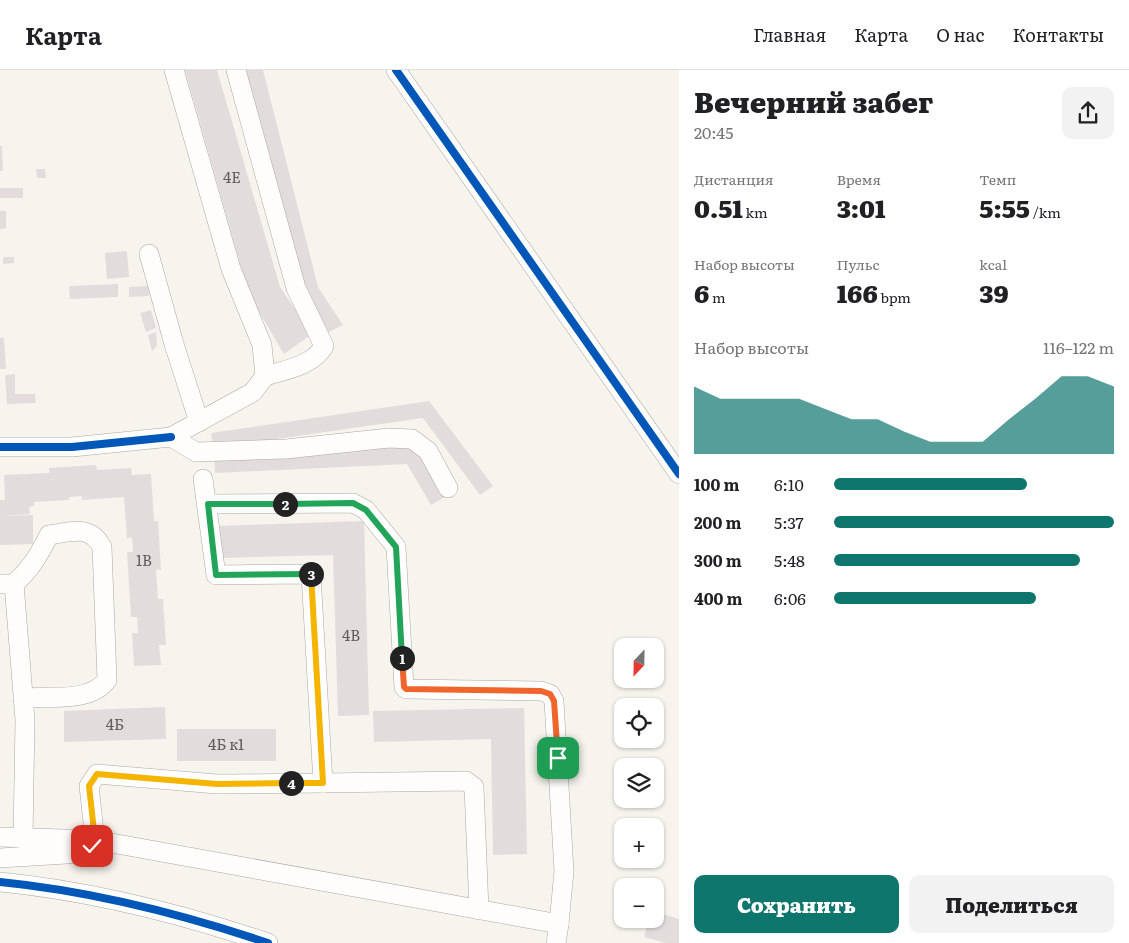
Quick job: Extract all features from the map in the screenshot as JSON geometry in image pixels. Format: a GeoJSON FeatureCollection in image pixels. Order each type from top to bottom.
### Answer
{"type":"FeatureCollection","features":[{"type":"Feature","properties":{"kind":"street"},"geometry":{"type":"LineString","coordinates":[[174,70],[231,269],[262,345],[265,376]]}},
{"type":"Feature","properties":{"kind":"street"},"geometry":{"type":"LineString","coordinates":[[0,447],[72,447],[171,437],[253,392],[265,376],[301,366],[320,353],[324,346],[296,288],[236,70]]}},
{"type":"Feature","properties":{"kind":"street"},"geometry":{"type":"LineString","coordinates":[[396,70],[679,474]]}},
{"type":"Feature","properties":{"kind":"street"},"geometry":{"type":"LineString","coordinates":[[149,254],[174,344],[199,422]]}},
{"type":"Feature","properties":{"kind":"street"},"geometry":{"type":"LineString","coordinates":[[171,437],[196,452],[268,450],[389,438],[412,439],[428,451],[448,488]]}},
{"type":"Feature","properties":{"kind":"street"},"geometry":{"type":"LineString","coordinates":[[203,480],[208,504],[216,575],[311,574],[323,783]]}},
{"type":"Feature","properties":{"kind":"street"},"geometry":{"type":"LineString","coordinates":[[208,504],[353,503],[366,510],[396,547],[404,687],[406,689],[541,691],[550,694],[554,701],[564,853],[564,871],[556,943]]}},
{"type":"Feature","properties":{"kind":"street"},"geometry":{"type":"LineString","coordinates":[[23,698],[94,692],[107,680],[102,547],[96,537],[87,532],[49,535],[28,572],[7,584],[23,698],[23,839]]}},
{"type":"Feature","properties":{"kind":"street"},"geometry":{"type":"LineString","coordinates":[[3,853],[83,853],[88,851],[95,840],[89,786],[97,774],[217,784],[466,781],[474,787],[478,910]]}},
{"type":"Feature","properties":{"kind":"street"},"geometry":{"type":"LineString","coordinates":[[0,837],[95,840],[559,924]]}},
{"type":"Feature","properties":{"kind":"street"},"geometry":{"type":"LineString","coordinates":[[3,853],[29,885]]}},
{"type":"Feature","properties":{"kind":"street"},"geometry":{"type":"LineString","coordinates":[[0,882],[29,885],[211,924],[268,943]]}},
{"type":"Feature","properties":{"kind":"building"},"geometry":{"type":"Polygon","coordinates":[[[185,70],[217,70],[280,287],[312,334],[284,354],[249,295],[185,70]]]}},
{"type":"Feature","properties":{"kind":"building"},"geometry":{"type":"Polygon","coordinates":[[[246,70],[263,70],[318,287],[343,325],[325,334],[302,293],[246,70]]]}},
{"type":"Feature","properties":{"kind":"building"},"geometry":{"type":"Polygon","coordinates":[[[0,146],[2,146],[3,171],[0,171],[0,146]]]}},
{"type":"Feature","properties":{"kind":"building"},"geometry":{"type":"Polygon","coordinates":[[[36,169],[45,169],[46,178],[37,178],[36,169]]]}},
{"type":"Feature","properties":{"kind":"building"},"geometry":{"type":"Polygon","coordinates":[[[0,188],[23,188],[23,198],[0,198],[0,188]]]}},
{"type":"Feature","properties":{"kind":"building"},"geometry":{"type":"Polygon","coordinates":[[[0,211],[6,211],[6,228],[0,229],[0,211]]]}},
{"type":"Feature","properties":{"kind":"building"},"geometry":{"type":"Polygon","coordinates":[[[127,251],[129,277],[107,279],[105,253],[127,251]]]}},
{"type":"Feature","properties":{"kind":"building"},"geometry":{"type":"Polygon","coordinates":[[[3,257],[14,257],[14,263],[3,264],[3,257]]]}},
{"type":"Feature","properties":{"kind":"building"},"geometry":{"type":"Polygon","coordinates":[[[118,284],[118,297],[70,299],[69,286],[118,284]]]}},
{"type":"Feature","properties":{"kind":"building"},"geometry":{"type":"Polygon","coordinates":[[[148,286],[149,296],[129,297],[129,287],[148,286]]]}},
{"type":"Feature","properties":{"kind":"building"},"geometry":{"type":"Polygon","coordinates":[[[151,310],[156,328],[146,332],[140,313],[151,310]]]}},
{"type":"Feature","properties":{"kind":"building"},"geometry":{"type":"Polygon","coordinates":[[[156,332],[157,346],[152,351],[148,335],[156,332]]]}},
{"type":"Feature","properties":{"kind":"building"},"geometry":{"type":"Polygon","coordinates":[[[0,338],[4,338],[6,369],[0,369],[0,338]]]}},
{"type":"Feature","properties":{"kind":"building"},"geometry":{"type":"Polygon","coordinates":[[[15,374],[15,394],[35,394],[36,403],[7,404],[5,375],[15,374]]]}},
{"type":"Feature","properties":{"kind":"building"},"geometry":{"type":"Polygon","coordinates":[[[429,401],[493,486],[480,495],[423,418],[214,448],[211,433],[429,401]]]}},
{"type":"Feature","properties":{"kind":"building"},"geometry":{"type":"Polygon","coordinates":[[[416,446],[445,497],[431,505],[407,464],[215,473],[214,457],[416,446]]]}},
{"type":"Feature","properties":{"kind":"building"},"geometry":{"type":"Polygon","coordinates":[[[96,465],[97,470],[131,468],[132,475],[151,474],[154,521],[158,521],[161,570],[156,570],[158,599],[163,599],[166,645],[159,645],[161,665],[134,666],[132,633],[138,633],[137,617],[131,617],[127,552],[133,552],[132,538],[127,538],[124,497],[82,500],[82,496],[69,497],[69,500],[34,502],[34,506],[29,507],[30,514],[2,516],[33,515],[33,544],[0,545],[0,500],[5,500],[4,475],[49,473],[49,468],[96,465]]]}},
{"type":"Feature","properties":{"kind":"building"},"geometry":{"type":"Polygon","coordinates":[[[364,521],[369,715],[338,716],[333,555],[218,558],[217,526],[364,521]]]}},
{"type":"Feature","properties":{"kind":"building"},"geometry":{"type":"Polygon","coordinates":[[[165,707],[166,739],[64,742],[64,711],[165,707]]]}},
{"type":"Feature","properties":{"kind":"building"},"geometry":{"type":"Polygon","coordinates":[[[524,708],[527,854],[493,855],[491,739],[374,742],[373,711],[524,708]]]}},
{"type":"Feature","properties":{"kind":"building"},"geometry":{"type":"Polygon","coordinates":[[[177,729],[276,729],[276,761],[177,761],[177,729]]]}},
{"type":"Feature","properties":{"kind":"building"},"geometry":{"type":"Polygon","coordinates":[[[664,915],[679,919],[679,943],[666,943],[644,937],[646,928],[664,928],[664,915]]]}},
{"type":"Feature","properties":{"kind":"cycle path"},"geometry":{"type":"LineString","coordinates":[[396,70],[679,474]]}},
{"type":"Feature","properties":{"kind":"cycle path"},"geometry":{"type":"LineString","coordinates":[[0,447],[72,447],[171,437]]}},
{"type":"Feature","properties":{"kind":"cycle path"},"geometry":{"type":"LineString","coordinates":[[0,882],[68,891],[136,905],[203,922],[268,943]]}},
{"type":"Feature","properties":{"kind":"route"},"geometry":{"type":"LineString","coordinates":[[92,846],[95,840],[89,786],[97,774],[217,784],[323,783],[311,574],[216,575],[208,504],[353,503],[366,510],[396,547],[404,687],[406,689],[541,691],[550,694],[554,701],[558,758]]}}]}
